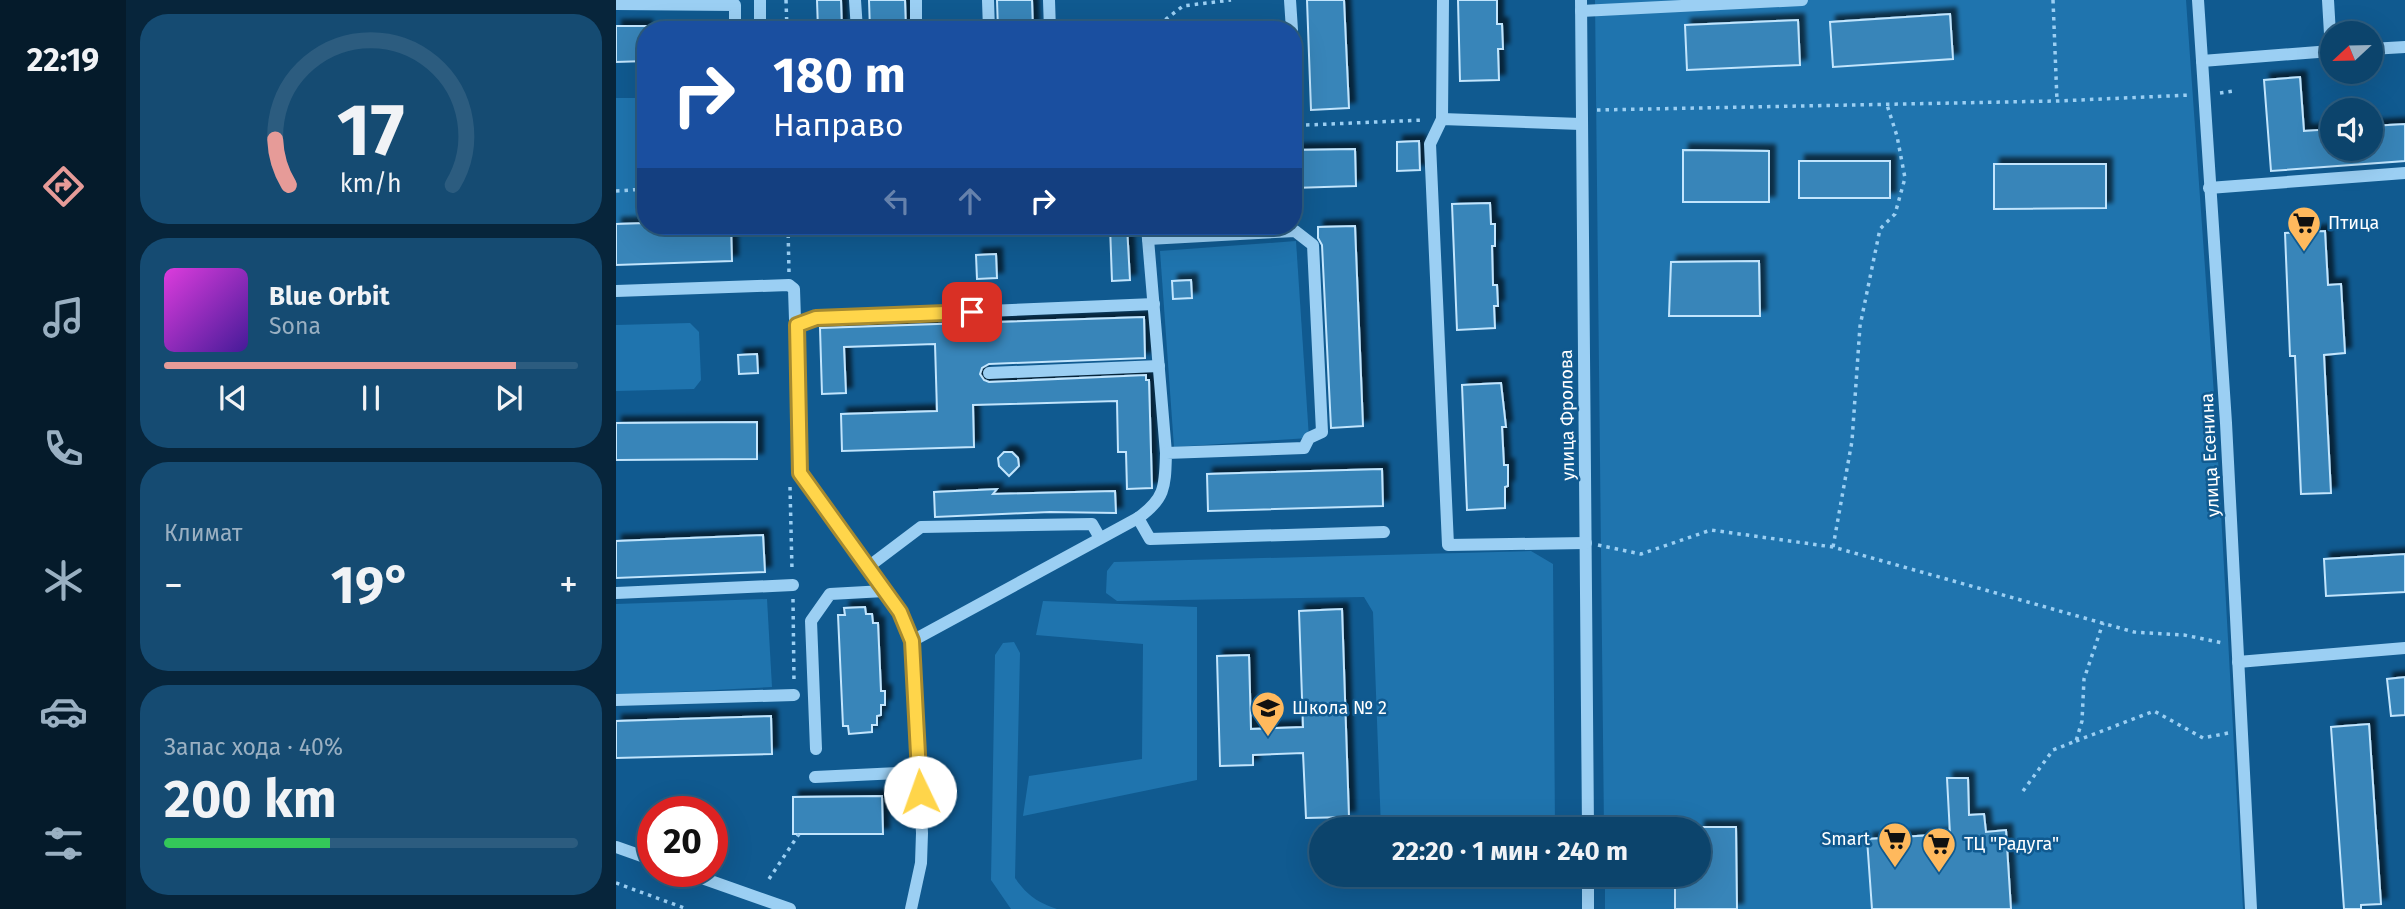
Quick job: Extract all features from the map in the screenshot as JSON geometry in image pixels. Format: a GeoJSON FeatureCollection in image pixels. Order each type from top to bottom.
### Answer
{"type":"FeatureCollection","features":[{"type":"Feature","properties":{"kind":"street"},"geometry":{"type":"LineString","coordinates":[[760,0],[760,21]]}},
{"type":"Feature","properties":{"kind":"street"},"geometry":{"type":"LineString","coordinates":[[855,0],[856,21]]}},
{"type":"Feature","properties":{"kind":"street"},"geometry":{"type":"LineString","coordinates":[[916,0],[916,21]]}},
{"type":"Feature","properties":{"kind":"street"},"geometry":{"type":"LineString","coordinates":[[988,0],[989,21]]}},
{"type":"Feature","properties":{"kind":"street"},"geometry":{"type":"LineString","coordinates":[[1049,0],[1050,21]]}},
{"type":"Feature","properties":{"kind":"street"},"geometry":{"type":"LineString","coordinates":[[1290,0],[1291,21]]}},
{"type":"Feature","properties":{"kind":"street"},"geometry":{"type":"LineString","coordinates":[[1443,0],[1442,119],[1430,144],[1448,545],[1586,543]]}},
{"type":"Feature","properties":{"kind":"street"},"geometry":{"type":"LineString","coordinates":[[1581,6],[1802,0]]}},
{"type":"Feature","properties":{"kind":"street","name":"улица Есенина"},"geometry":{"type":"LineString","coordinates":[[2198,0],[2226,423],[2251,909]]}},
{"type":"Feature","properties":{"kind":"street"},"geometry":{"type":"LineString","coordinates":[[2328,0],[2330,21]]}},
{"type":"Feature","properties":{"kind":"street"},"geometry":{"type":"LineString","coordinates":[[616,4],[735,5],[735,21]]}},
{"type":"Feature","properties":{"kind":"street","name":"улица Фролова"},"geometry":{"type":"LineString","coordinates":[[1581,6],[1588,817]]}},
{"type":"Feature","properties":{"kind":"street"},"geometry":{"type":"LineString","coordinates":[[2384,48],[2405,47]]}},
{"type":"Feature","properties":{"kind":"street"},"geometry":{"type":"LineString","coordinates":[[2202,61],[2320,52]]}},
{"type":"Feature","properties":{"kind":"street"},"geometry":{"type":"LineString","coordinates":[[1442,119],[1581,117]]}},
{"type":"Feature","properties":{"kind":"street"},"geometry":{"type":"LineString","coordinates":[[2210,188],[2405,173]]}},
{"type":"Feature","properties":{"kind":"street"},"geometry":{"type":"LineString","coordinates":[[912,641],[1138,518],[1155,506],[1165,483],[1166,453],[1148,235]]}},
{"type":"Feature","properties":{"kind":"street"},"geometry":{"type":"LineString","coordinates":[[1166,453],[1304,448],[1309,438],[1322,432],[1313,245],[1300,235]]}},
{"type":"Feature","properties":{"kind":"street"},"geometry":{"type":"LineString","coordinates":[[616,291],[789,285],[794,289],[800,473],[900,612],[912,641],[921,863],[911,909]]}},
{"type":"Feature","properties":{"kind":"street"},"geometry":{"type":"LineString","coordinates":[[797,325],[816,318],[1154,304]]}},
{"type":"Feature","properties":{"kind":"street"},"geometry":{"type":"LineString","coordinates":[[989,373],[1159,366]]}},
{"type":"Feature","properties":{"kind":"street"},"geometry":{"type":"LineString","coordinates":[[1138,518],[1150,539],[1384,532]]}},
{"type":"Feature","properties":{"kind":"street"},"geometry":{"type":"LineString","coordinates":[[868,567],[921,527],[1092,524],[1100,538]]}},
{"type":"Feature","properties":{"kind":"street"},"geometry":{"type":"LineString","coordinates":[[616,593],[793,585]]}},
{"type":"Feature","properties":{"kind":"street"},"geometry":{"type":"LineString","coordinates":[[816,749],[811,621],[830,594],[884,591]]}},
{"type":"Feature","properties":{"kind":"street"},"geometry":{"type":"LineString","coordinates":[[2238,662],[2405,648]]}},
{"type":"Feature","properties":{"kind":"street"},"geometry":{"type":"LineString","coordinates":[[616,701],[794,695]]}},
{"type":"Feature","properties":{"kind":"street"},"geometry":{"type":"LineString","coordinates":[[815,777],[919,772]]}},
{"type":"Feature","properties":{"kind":"street"},"geometry":{"type":"LineString","coordinates":[[616,847],[637,854]]}},
{"type":"Feature","properties":{"kind":"street"},"geometry":{"type":"LineString","coordinates":[[728,887],[790,909]]}},
{"type":"Feature","properties":{"kind":"street"},"geometry":{"type":"LineString","coordinates":[[1588,887],[1588,909]]}},
{"type":"Feature","properties":{"kind":"path"},"geometry":{"type":"LineString","coordinates":[[786,0],[787,21]]}},
{"type":"Feature","properties":{"kind":"path"},"geometry":{"type":"LineString","coordinates":[[1164,21],[1183,6],[1231,0]]}},
{"type":"Feature","properties":{"kind":"path"},"geometry":{"type":"LineString","coordinates":[[2053,0],[2057,101]]}},
{"type":"Feature","properties":{"kind":"path"},"geometry":{"type":"LineString","coordinates":[[1581,117],[2204,94]]}},
{"type":"Feature","properties":{"kind":"path"},"geometry":{"type":"LineString","coordinates":[[1833,547],[1852,441],[1860,326],[1880,229],[1895,214],[1905,178],[1897,136],[1887,104]]}},
{"type":"Feature","properties":{"kind":"path"},"geometry":{"type":"LineString","coordinates":[[1302,125],[1442,119]]}},
{"type":"Feature","properties":{"kind":"path"},"geometry":{"type":"LineString","coordinates":[[616,191],[637,190]]}},
{"type":"Feature","properties":{"kind":"path"},"geometry":{"type":"LineString","coordinates":[[1586,543],[1641,554],[1711,530],[1833,547],[2134,632],[2184,635],[2237,646]]}},
{"type":"Feature","properties":{"kind":"path"},"geometry":{"type":"LineString","coordinates":[[2076,741],[2082,721],[2084,679],[2103,623]]}},
{"type":"Feature","properties":{"kind":"path"},"geometry":{"type":"LineString","coordinates":[[2023,791],[2053,750],[2154,710],[2203,738],[2233,732]]}},
{"type":"Feature","properties":{"kind":"path"},"geometry":{"type":"LineString","coordinates":[[769,879],[799,834]]}},
{"type":"Feature","properties":{"kind":"path"},"geometry":{"type":"LineString","coordinates":[[616,883],[687,909]]}},
{"type":"Feature","properties":{"kind":"shaded area"},"geometry":{"type":"Polygon","coordinates":[[[1595,0],[2186,0],[2216,423],[2243,909],[1605,909],[1605,887],[1711,887],[1711,817],[1604,817],[1595,0]]]}},
{"type":"Feature","properties":{"kind":"shaded area"},"geometry":{"type":"Polygon","coordinates":[[[616,98],[637,98],[637,222],[616,223],[616,98]]]}},
{"type":"Feature","properties":{"kind":"shaded area"},"geometry":{"type":"Polygon","coordinates":[[[1296,241],[1309,438],[1174,447],[1160,251],[1296,241]]]}},
{"type":"Feature","properties":{"kind":"shaded area"},"geometry":{"type":"Polygon","coordinates":[[[690,323],[699,332],[701,380],[694,389],[616,391],[616,325],[690,323]]]}},
{"type":"Feature","properties":{"kind":"shaded area"},"geometry":{"type":"Polygon","coordinates":[[[1531,551],[1553,564],[1555,817],[1381,817],[1373,612],[1364,597],[1117,601],[1106,593],[1107,571],[1114,562],[1531,551]]]}},
{"type":"Feature","properties":{"kind":"shaded area"},"geometry":{"type":"Polygon","coordinates":[[[767,599],[772,687],[616,695],[616,604],[767,599]]]}},
{"type":"Feature","properties":{"kind":"shaded area"},"geometry":{"type":"Polygon","coordinates":[[[1043,601],[1197,607],[1197,780],[1023,816],[1029,776],[1142,759],[1143,644],[1036,635],[1043,601]]]}},
{"type":"Feature","properties":{"kind":"shaded area"},"geometry":{"type":"Polygon","coordinates":[[[1014,642],[1020,653],[1015,878],[1033,897],[1057,909],[1011,909],[991,880],[995,655],[1003,643],[1014,642]]]}},
{"type":"Feature","properties":{"kind":"building"},"geometry":{"type":"Polygon","coordinates":[[[817,0],[841,0],[842,21],[818,21],[817,0]]]}},
{"type":"Feature","properties":{"kind":"building"},"geometry":{"type":"Polygon","coordinates":[[[869,0],[905,0],[906,21],[870,21],[869,0]]]}},
{"type":"Feature","properties":{"kind":"building"},"geometry":{"type":"Polygon","coordinates":[[[997,0],[1032,0],[1033,21],[998,21],[997,0]]]}},
{"type":"Feature","properties":{"kind":"building"},"geometry":{"type":"Polygon","coordinates":[[[1307,0],[1344,0],[1349,108],[1311,110],[1307,0]]]}},
{"type":"Feature","properties":{"kind":"building"},"geometry":{"type":"Polygon","coordinates":[[[1458,0],[1497,0],[1497,24],[1502,24],[1503,49],[1498,49],[1499,80],[1460,81],[1458,0]]]}},
{"type":"Feature","properties":{"kind":"building"},"geometry":{"type":"Polygon","coordinates":[[[1950,14],[1953,59],[1833,67],[1830,22],[1950,14]]]}},
{"type":"Feature","properties":{"kind":"building"},"geometry":{"type":"Polygon","coordinates":[[[1798,20],[1800,65],[1687,70],[1685,25],[1798,20]]]}},
{"type":"Feature","properties":{"kind":"building"},"geometry":{"type":"Polygon","coordinates":[[[616,26],[637,26],[637,61],[616,62],[616,26]]]}},
{"type":"Feature","properties":{"kind":"building"},"geometry":{"type":"Polygon","coordinates":[[[2300,77],[2304,131],[2320,130],[2320,161],[2383,161],[2383,125],[2405,124],[2405,161],[2271,171],[2264,80],[2300,77]]]}},
{"type":"Feature","properties":{"kind":"building"},"geometry":{"type":"Polygon","coordinates":[[[1419,141],[1420,170],[1397,171],[1397,142],[1419,141]]]}},
{"type":"Feature","properties":{"kind":"building"},"geometry":{"type":"Polygon","coordinates":[[[1355,149],[1356,186],[1302,188],[1302,150],[1355,149]]]}},
{"type":"Feature","properties":{"kind":"building"},"geometry":{"type":"Polygon","coordinates":[[[1683,150],[1769,151],[1769,202],[1683,202],[1683,150]]]}},
{"type":"Feature","properties":{"kind":"building"},"geometry":{"type":"Polygon","coordinates":[[[1799,161],[1890,161],[1890,198],[1799,198],[1799,161]]]}},
{"type":"Feature","properties":{"kind":"building"},"geometry":{"type":"Polygon","coordinates":[[[1994,164],[2106,164],[2106,208],[1994,209],[1994,164]]]}},
{"type":"Feature","properties":{"kind":"building"},"geometry":{"type":"Polygon","coordinates":[[[1490,203],[1491,224],[1495,224],[1495,246],[1492,246],[1493,285],[1497,285],[1498,306],[1494,306],[1495,328],[1457,330],[1452,204],[1490,203]]]}},
{"type":"Feature","properties":{"kind":"building"},"geometry":{"type":"Polygon","coordinates":[[[637,223],[637,235],[731,235],[732,261],[616,265],[616,224],[637,223]]]}},
{"type":"Feature","properties":{"kind":"building"},"geometry":{"type":"Polygon","coordinates":[[[1355,226],[1363,426],[1331,428],[1322,245],[1318,238],[1318,227],[1355,226]]]}},
{"type":"Feature","properties":{"kind":"building"},"geometry":{"type":"Polygon","coordinates":[[[2325,231],[2328,285],[2341,284],[2345,353],[2324,355],[2331,493],[2301,494],[2295,356],[2290,356],[2285,233],[2325,231]]]}},
{"type":"Feature","properties":{"kind":"building"},"geometry":{"type":"Polygon","coordinates":[[[1110,235],[1128,235],[1130,280],[1112,281],[1110,235]]]}},
{"type":"Feature","properties":{"kind":"building"},"geometry":{"type":"Polygon","coordinates":[[[996,254],[997,278],[977,279],[976,255],[996,254]]]}},
{"type":"Feature","properties":{"kind":"building"},"geometry":{"type":"Polygon","coordinates":[[[1759,261],[1760,316],[1669,316],[1671,262],[1759,261]]]}},
{"type":"Feature","properties":{"kind":"building"},"geometry":{"type":"Polygon","coordinates":[[[1191,280],[1192,298],[1173,299],[1172,281],[1191,280]]]}},
{"type":"Feature","properties":{"kind":"building"},"geometry":{"type":"Polygon","coordinates":[[[1144,317],[1145,358],[989,364],[982,368],[980,374],[989,382],[1146,375],[1146,380],[1149,380],[1152,488],[1127,489],[1126,452],[1118,452],[1117,401],[973,405],[974,447],[842,451],[841,414],[937,411],[935,344],[844,347],[846,393],[822,394],[820,328],[1144,317]]]}},
{"type":"Feature","properties":{"kind":"building"},"geometry":{"type":"Polygon","coordinates":[[[757,354],[758,373],[739,374],[738,355],[757,354]]]}},
{"type":"Feature","properties":{"kind":"building"},"geometry":{"type":"Polygon","coordinates":[[[1501,383],[1506,427],[1502,427],[1504,465],[1508,465],[1505,508],[1467,510],[1462,385],[1501,383]]]}},
{"type":"Feature","properties":{"kind":"building"},"geometry":{"type":"Polygon","coordinates":[[[757,422],[757,459],[616,460],[616,423],[757,422]]]}},
{"type":"Feature","properties":{"kind":"building"},"geometry":{"type":"Polygon","coordinates":[[[1004,452],[1012,452],[1018,458],[1019,466],[1009,476],[999,466],[998,458],[1004,452]]]}},
{"type":"Feature","properties":{"kind":"building"},"geometry":{"type":"Polygon","coordinates":[[[1382,469],[1383,506],[1208,511],[1207,474],[1382,469]]]}},
{"type":"Feature","properties":{"kind":"building"},"geometry":{"type":"Polygon","coordinates":[[[997,489],[993,494],[1115,491],[1116,513],[1050,512],[935,517],[934,492],[997,489]]]}},
{"type":"Feature","properties":{"kind":"building"},"geometry":{"type":"Polygon","coordinates":[[[763,535],[765,572],[616,578],[616,541],[763,535]]]}},
{"type":"Feature","properties":{"kind":"building"},"geometry":{"type":"Polygon","coordinates":[[[2405,554],[2405,592],[2326,596],[2324,559],[2405,554]]]}},
{"type":"Feature","properties":{"kind":"building"},"geometry":{"type":"Polygon","coordinates":[[[865,607],[866,614],[872,614],[873,623],[878,623],[881,691],[885,691],[885,705],[881,705],[881,715],[877,716],[877,725],[872,725],[872,732],[849,734],[848,726],[843,726],[838,615],[845,615],[844,608],[865,607]]]}},
{"type":"Feature","properties":{"kind":"building"},"geometry":{"type":"Polygon","coordinates":[[[1342,609],[1349,817],[1306,818],[1303,753],[1253,755],[1253,765],[1220,766],[1217,656],[1249,655],[1251,729],[1303,727],[1299,611],[1342,609]]]}},
{"type":"Feature","properties":{"kind":"building"},"geometry":{"type":"Polygon","coordinates":[[[2405,677],[2405,715],[2391,716],[2387,679],[2405,677]]]}},
{"type":"Feature","properties":{"kind":"building"},"geometry":{"type":"Polygon","coordinates":[[[771,716],[772,754],[616,758],[616,721],[771,716]]]}},
{"type":"Feature","properties":{"kind":"building"},"geometry":{"type":"Polygon","coordinates":[[[2369,724],[2381,904],[2361,905],[2361,909],[2344,909],[2331,727],[2369,724]]]}},
{"type":"Feature","properties":{"kind":"building","name":"ТЦ \"Радуга\""},"geometry":{"type":"Polygon","coordinates":[[[1947,778],[1968,778],[1969,815],[1984,814],[1986,832],[2006,830],[2011,909],[1872,909],[1867,839],[1950,834],[1947,778]]]}},
{"type":"Feature","properties":{"kind":"building"},"geometry":{"type":"Polygon","coordinates":[[[882,796],[883,834],[793,834],[793,797],[882,796]]]}},
{"type":"Feature","properties":{"kind":"building"},"geometry":{"type":"Polygon","coordinates":[[[1711,827],[1736,827],[1737,909],[1675,909],[1675,887],[1711,887],[1711,827]]]}},
{"type":"Feature","properties":{"kind":"place","name":"Птица"},"geometry":{"type":"Point","coordinates":[2304,253]}},
{"type":"Feature","properties":{"kind":"place","name":"Школа № 2"},"geometry":{"type":"Point","coordinates":[1268,738]}},
{"type":"Feature","properties":{"kind":"place","name":"Smart"},"geometry":{"type":"Point","coordinates":[1895,869]}},
{"type":"Feature","properties":{"kind":"place","name":"ТЦ \"Радуга\""},"geometry":{"type":"Point","coordinates":[1939,874]}},
{"type":"Feature","properties":{"kind":"route"},"geometry":{"type":"LineString","coordinates":[[920,792],[912,641],[900,612],[800,473],[797,325],[816,318],[972,312]]}}]}
